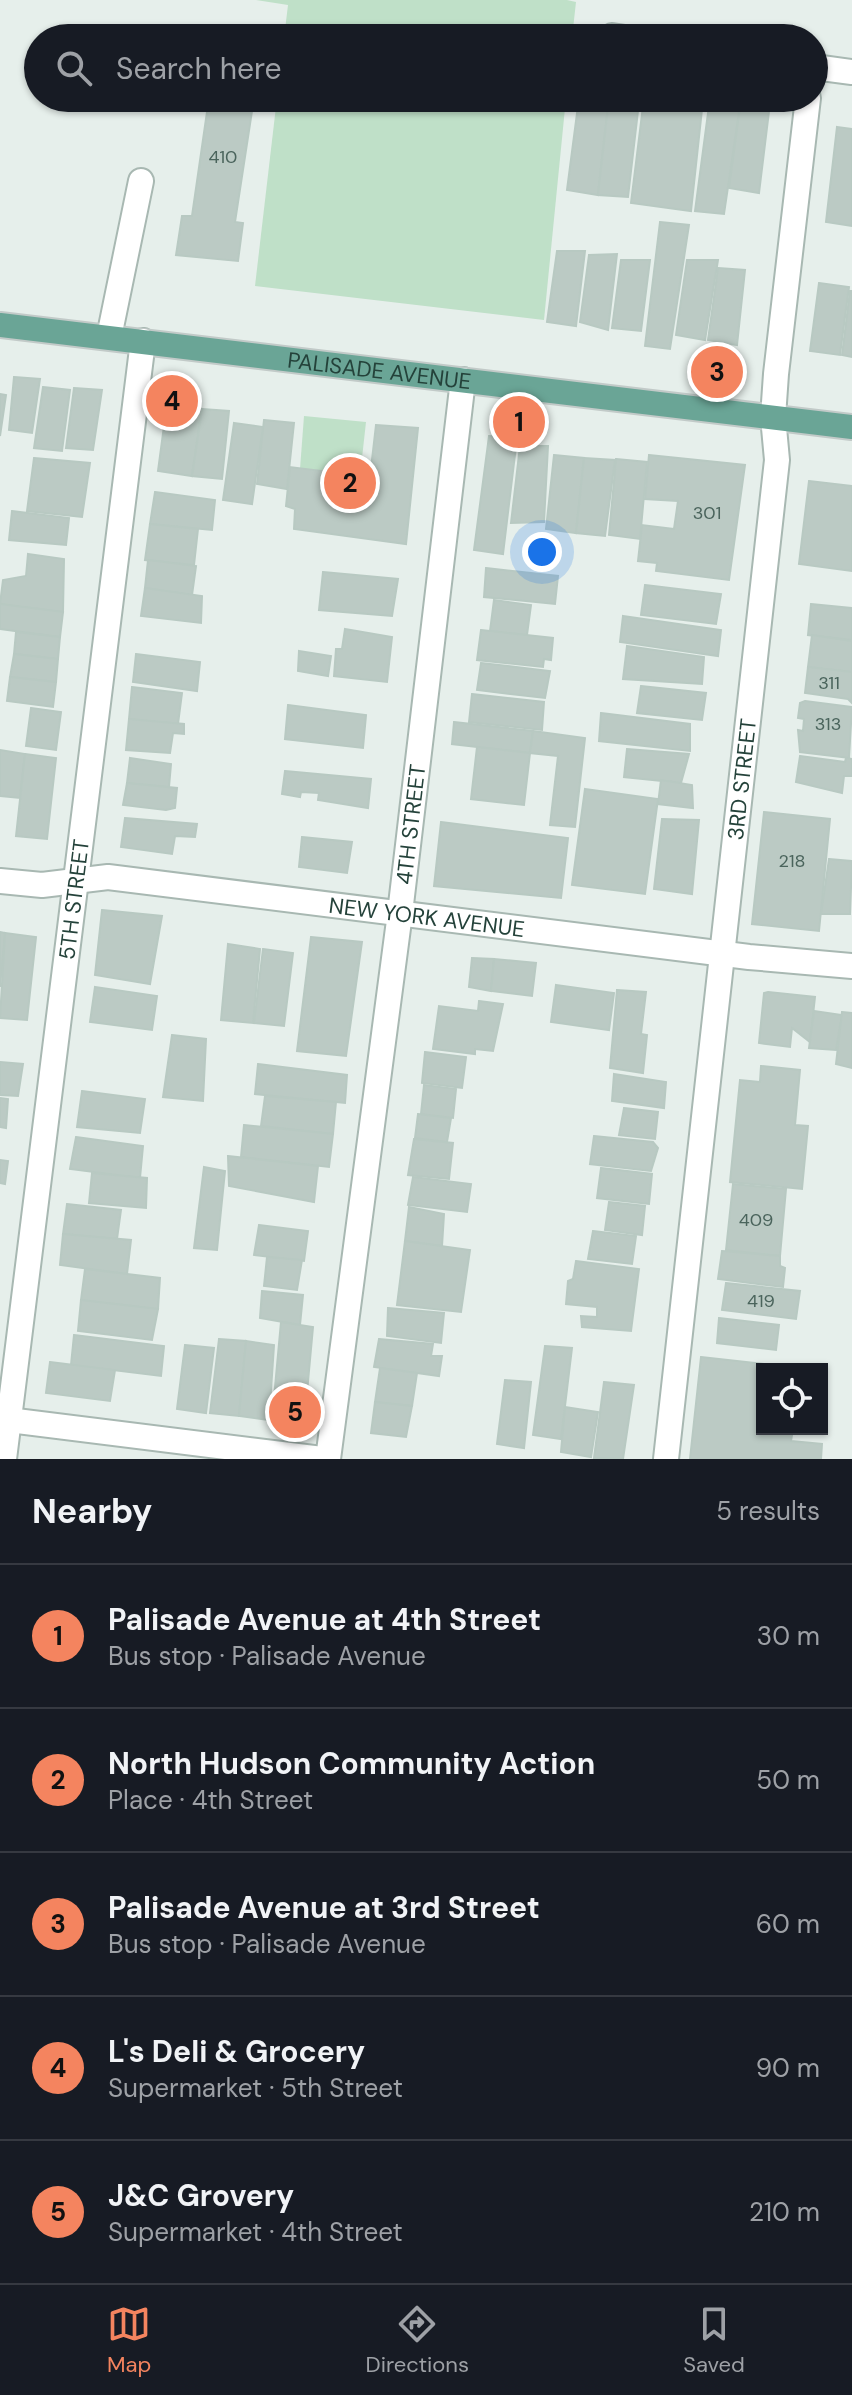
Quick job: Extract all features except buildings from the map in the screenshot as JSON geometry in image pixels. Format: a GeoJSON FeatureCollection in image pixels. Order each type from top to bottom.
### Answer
{"type":"FeatureCollection","features":[{"type":"Feature","properties":{"kind":"main road","name":"PALISADE AVENUE"},"geometry":{"type":"LineString","coordinates":[[0,325],[852,427]]}},
{"type":"Feature","properties":{"kind":"street"},"geometry":{"type":"LineString","coordinates":[[828,69],[852,72]]}},
{"type":"Feature","properties":{"kind":"street","name":"3RD STREET"},"geometry":{"type":"LineString","coordinates":[[666,1459],[777,460],[773,417],[806,112]]}},
{"type":"Feature","properties":{"kind":"street"},"geometry":{"type":"LineString","coordinates":[[109,337],[141,181]]}},
{"type":"Feature","properties":{"kind":"street","name":"5TH STREET"},"geometry":{"type":"LineString","coordinates":[[4,1459],[4,1420],[78,881],[143,341]]}},
{"type":"Feature","properties":{"kind":"street","name":"4TH STREET"},"geometry":{"type":"LineString","coordinates":[[325,1459],[400,913],[463,380]]}},
{"type":"Feature","properties":{"kind":"street","name":"NEW YORK AVENUE"},"geometry":{"type":"LineString","coordinates":[[0,881],[42,885],[108,877],[852,966]]}},
{"type":"Feature","properties":{"kind":"street"},"geometry":{"type":"LineString","coordinates":[[4,1420],[325,1459]]}},
{"type":"Feature","properties":{"kind":"green space"},"geometry":{"type":"Polygon","coordinates":[[[256,0],[576,2],[574,24],[286,24],[288,5],[256,0]]]}},
{"type":"Feature","properties":{"kind":"green space"},"geometry":{"type":"Polygon","coordinates":[[[275,112],[565,112],[544,320],[255,286],[275,112]]]}},
{"type":"Feature","properties":{"kind":"green space"},"geometry":{"type":"Polygon","coordinates":[[[304,416],[366,422],[360,476],[300,469],[304,416]]]}},
{"type":"Feature","properties":{"kind":"place","name":"Palisade Avenue at 3rd Street"},"geometry":{"type":"Point","coordinates":[717,372]}},
{"type":"Feature","properties":{"kind":"place","name":"L's Deli & Grocery"},"geometry":{"type":"Point","coordinates":[172,401]}},
{"type":"Feature","properties":{"kind":"place","name":"Palisade Avenue at 4th Street"},"geometry":{"type":"Point","coordinates":[519,422]}},
{"type":"Feature","properties":{"kind":"place","name":"North Hudson Community Action"},"geometry":{"type":"Point","coordinates":[350,483]}},
{"type":"Feature","properties":{"kind":"place","name":"J&C Grovery"},"geometry":{"type":"Point","coordinates":[295,1412]}}]}
